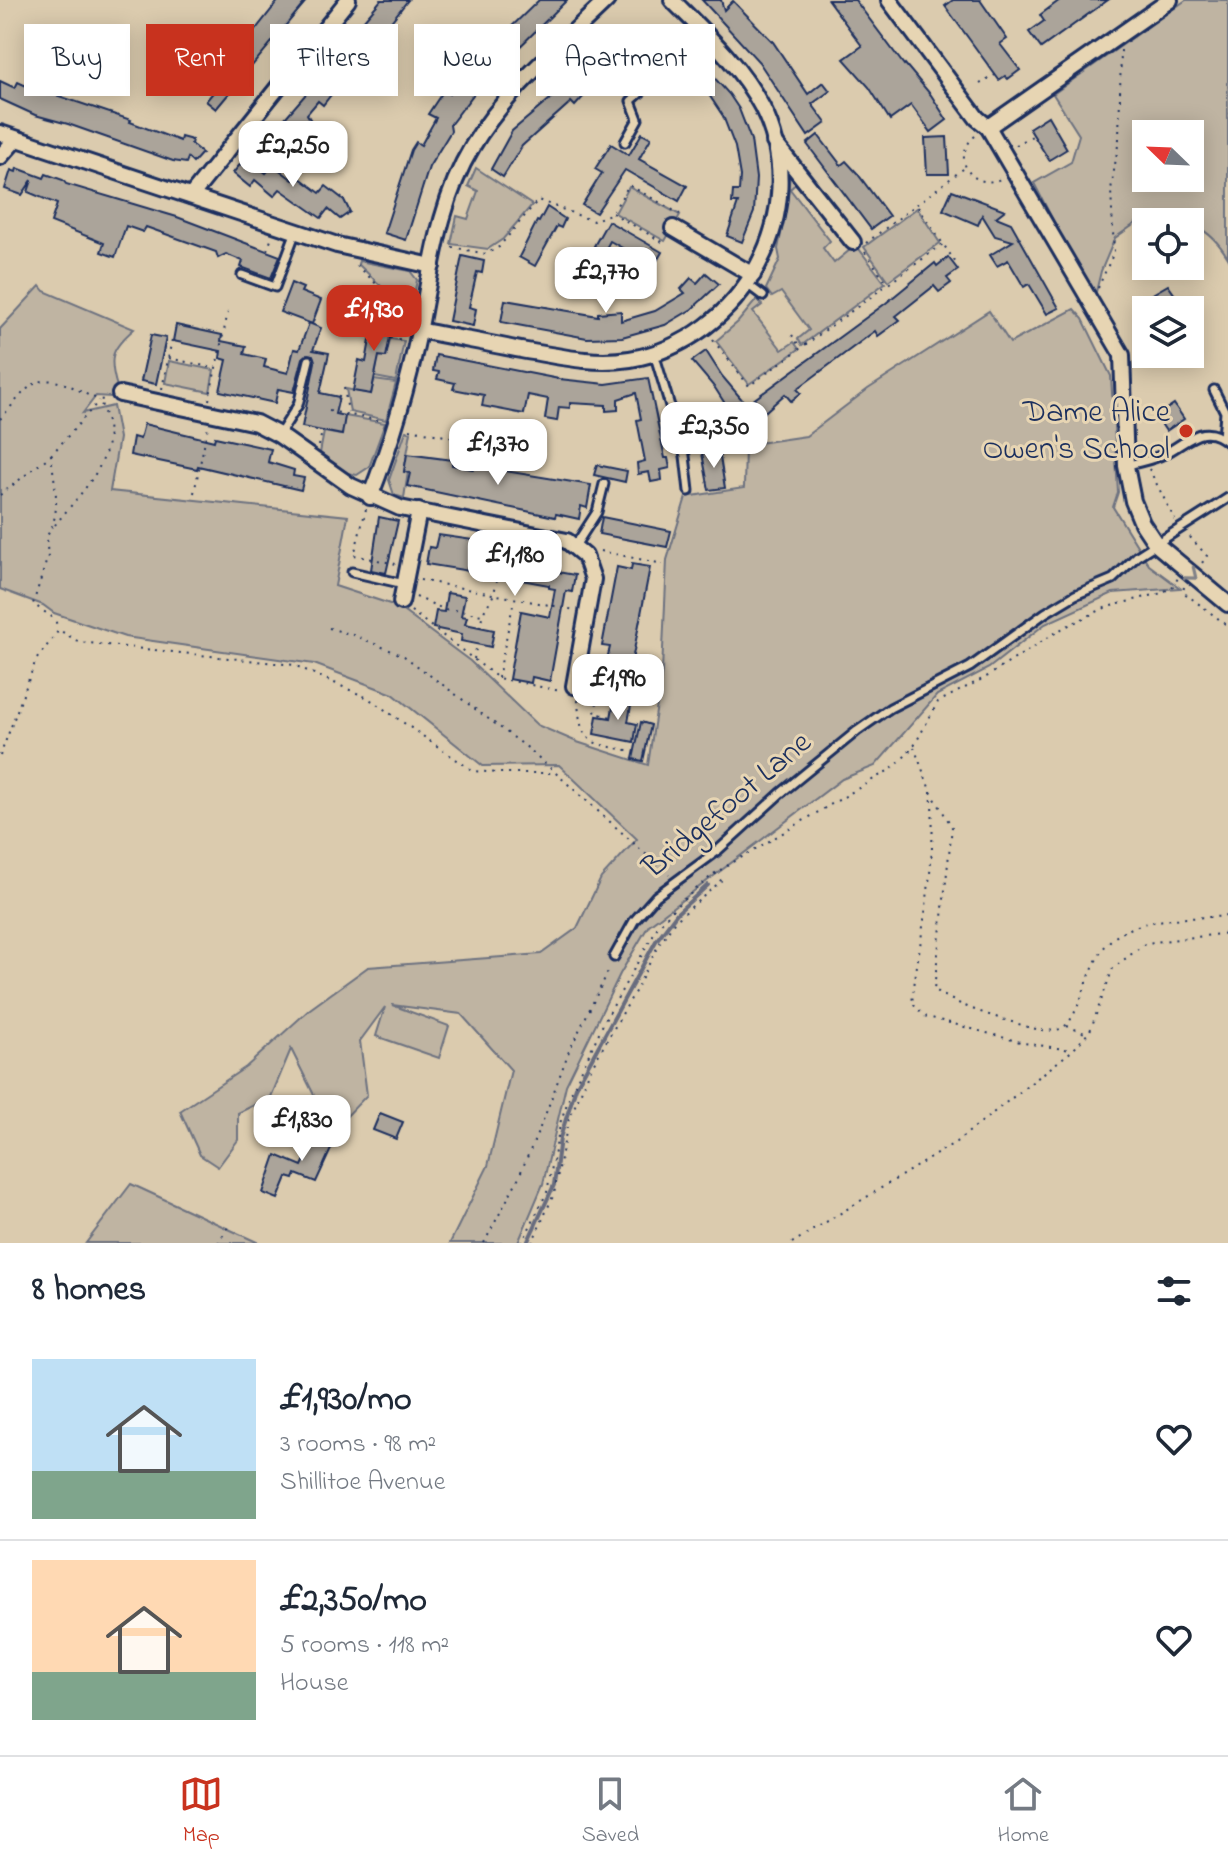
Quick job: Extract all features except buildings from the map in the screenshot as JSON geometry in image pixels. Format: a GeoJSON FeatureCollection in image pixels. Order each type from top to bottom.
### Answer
{"type":"FeatureCollection","features":[{"type":"Feature","properties":{"kind":"street"},"geometry":{"type":"LineString","coordinates":[[191,196],[348,0]]}},
{"type":"Feature","properties":{"kind":"street"},"geometry":{"type":"LineString","coordinates":[[370,497],[397,425],[420,328],[435,243],[452,186],[471,148],[496,111],[607,0]]}},
{"type":"Feature","properties":{"kind":"street"},"geometry":{"type":"LineString","coordinates":[[672,0],[696,24]]}},
{"type":"Feature","properties":{"kind":"street"},"geometry":{"type":"LineString","coordinates":[[889,0],[977,118],[1122,355],[1126,466],[1133,501],[1142,523],[1156,544],[1228,604]]}},
{"type":"Feature","properties":{"kind":"street"},"geometry":{"type":"LineString","coordinates":[[984,130],[1170,0]]}},
{"type":"Feature","properties":{"kind":"street"},"geometry":{"type":"LineString","coordinates":[[420,328],[590,362],[630,359],[680,343],[704,328],[731,304],[750,280],[771,235],[779,179],[774,141],[763,108],[738,69],[715,44]]}},
{"type":"Feature","properties":{"kind":"street"},"geometry":{"type":"LineString","coordinates":[[0,133],[337,245],[432,266]]}},
{"type":"Feature","properties":{"kind":"street"},"geometry":{"type":"LineString","coordinates":[[0,157],[16,139]]}},
{"type":"Feature","properties":{"kind":"street"},"geometry":{"type":"LineString","coordinates":[[774,141],[853,242]]}},
{"type":"Feature","properties":{"kind":"street"},"geometry":{"type":"LineString","coordinates":[[673,228],[750,280]]}},
{"type":"Feature","properties":{"kind":"street"},"geometry":{"type":"LineString","coordinates":[[120,394],[256,423],[279,435],[339,479],[370,497],[419,511],[558,538],[580,551],[593,579],[580,656],[571,685]]}},
{"type":"Feature","properties":{"kind":"street"},"geometry":{"type":"LineString","coordinates":[[405,584],[419,511]]}},
{"type":"Feature","properties":{"kind":"lane"},"geometry":{"type":"LineString","coordinates":[[625,142],[638,119],[631,101],[637,96]]}},
{"type":"Feature","properties":{"kind":"lane"},"geometry":{"type":"LineString","coordinates":[[242,275],[275,287],[296,231]]}},
{"type":"Feature","properties":{"kind":"lane"},"geometry":{"type":"LineString","coordinates":[[750,280],[763,296]]}},
{"type":"Feature","properties":{"kind":"lane"},"geometry":{"type":"LineString","coordinates":[[654,353],[685,456],[689,491]]}},
{"type":"Feature","properties":{"kind":"lane"},"geometry":{"type":"LineString","coordinates":[[279,435],[298,405],[309,360]]}},
{"type":"Feature","properties":{"kind":"lane"},"geometry":{"type":"LineString","coordinates":[[1214,390],[1225,412],[1226,441]]}},
{"type":"Feature","properties":{"kind":"lane"},"geometry":{"type":"LineString","coordinates":[[1126,466],[1161,456],[1200,432],[1214,434],[1226,441]]}},
{"type":"Feature","properties":{"kind":"lane"},"geometry":{"type":"LineString","coordinates":[[580,551],[597,512],[604,484]]}},
{"type":"Feature","properties":{"kind":"lane","name":"Bridgefoot Lane"},"geometry":{"type":"LineString","coordinates":[[614,957],[634,921],[656,896],[705,860],[857,731],[890,708],[970,667],[1075,595],[1113,579],[1137,556],[1228,498]]}},
{"type":"Feature","properties":{"kind":"lane"},"geometry":{"type":"LineString","coordinates":[[352,572],[405,584]]}},
{"type":"Feature","properties":{"kind":"lane"},"geometry":{"type":"LineString","coordinates":[[571,685],[601,679],[649,687]]}},
{"type":"Feature","properties":{"kind":"path"},"geometry":{"type":"LineString","coordinates":[[1098,287],[1114,252],[1111,190],[1119,139],[1122,33]]}},
{"type":"Feature","properties":{"kind":"path"},"geometry":{"type":"LineString","coordinates":[[980,84],[995,75]]}},
{"type":"Feature","properties":{"kind":"path"},"geometry":{"type":"LineString","coordinates":[[984,130],[966,144],[963,151],[967,166],[974,177],[983,182],[991,183],[1005,177]]}},
{"type":"Feature","properties":{"kind":"path"},"geometry":{"type":"LineString","coordinates":[[1008,150],[1034,135]]}},
{"type":"Feature","properties":{"kind":"path"},"geometry":{"type":"LineString","coordinates":[[888,283],[861,247],[967,166]]}},
{"type":"Feature","properties":{"kind":"path"},"geometry":{"type":"LineString","coordinates":[[435,243],[486,254],[499,247],[538,200],[593,221],[612,213],[629,185],[680,214],[664,243],[612,213]]}},
{"type":"Feature","properties":{"kind":"path"},"geometry":{"type":"LineString","coordinates":[[917,206],[958,266]]}},
{"type":"Feature","properties":{"kind":"path"},"geometry":{"type":"LineString","coordinates":[[267,250],[272,238]]}},
{"type":"Feature","properties":{"kind":"path"},"geometry":{"type":"LineString","coordinates":[[704,328],[749,386],[943,244]]}},
{"type":"Feature","properties":{"kind":"path"},"geometry":{"type":"LineString","coordinates":[[353,261],[420,328]]}},
{"type":"Feature","properties":{"kind":"path"},"geometry":{"type":"LineString","coordinates":[[194,493],[228,312]]}},
{"type":"Feature","properties":{"kind":"path"},"geometry":{"type":"LineString","coordinates":[[792,335],[801,348]]}},
{"type":"Feature","properties":{"kind":"path"},"geometry":{"type":"LineString","coordinates":[[159,402],[172,339]]}},
{"type":"Feature","properties":{"kind":"path"},"geometry":{"type":"LineString","coordinates":[[168,358],[216,368]]}},
{"type":"Feature","properties":{"kind":"path"},"geometry":{"type":"LineString","coordinates":[[0,419],[34,383],[46,378],[58,380],[100,400],[108,428],[107,450],[90,481],[46,537],[48,556],[33,604],[55,619],[59,630],[79,642],[294,665],[368,698],[473,771],[556,773]]}},
{"type":"Feature","properties":{"kind":"path"},"geometry":{"type":"LineString","coordinates":[[344,388],[347,414]]}},
{"type":"Feature","properties":{"kind":"path"},"geometry":{"type":"LineString","coordinates":[[0,495],[51,455],[100,400]]}},
{"type":"Feature","properties":{"kind":"path"},"geometry":{"type":"LineString","coordinates":[[329,411],[499,447]]}},
{"type":"Feature","properties":{"kind":"path"},"geometry":{"type":"LineString","coordinates":[[51,455],[56,494],[55,525]]}},
{"type":"Feature","properties":{"kind":"path"},"geometry":{"type":"LineString","coordinates":[[363,515],[354,555],[448,611]]}},
{"type":"Feature","properties":{"kind":"path"},"geometry":{"type":"LineString","coordinates":[[480,627],[482,615],[494,594],[507,527]]}},
{"type":"Feature","properties":{"kind":"path"},"geometry":{"type":"LineString","coordinates":[[522,1243],[547,1192],[559,1131],[569,1100],[604,1022],[657,928],[675,907],[715,873],[896,766],[914,746],[932,710],[952,693],[988,676],[1063,628],[1107,607],[1162,593],[1173,586],[1207,556],[1186,533]]}},
{"type":"Feature","properties":{"kind":"path"},"geometry":{"type":"LineString","coordinates":[[580,551],[595,550],[663,564]]}},
{"type":"Feature","properties":{"kind":"path"},"geometry":{"type":"LineString","coordinates":[[1187,571],[1183,592],[1228,626]]}},
{"type":"Feature","properties":{"kind":"path"},"geometry":{"type":"LineString","coordinates":[[405,584],[494,594],[588,613]]}},
{"type":"Feature","properties":{"kind":"path"},"geometry":{"type":"LineString","coordinates":[[405,584],[418,619],[498,678],[564,692],[571,685],[580,689],[578,708],[584,736],[592,743],[632,751]]}},
{"type":"Feature","properties":{"kind":"path"},"geometry":{"type":"LineString","coordinates":[[498,678],[514,598]]}},
{"type":"Feature","properties":{"kind":"path"},"geometry":{"type":"LineString","coordinates":[[455,610],[482,615]]}},
{"type":"Feature","properties":{"kind":"path"},"geometry":{"type":"LineString","coordinates":[[329,628],[404,656],[529,749],[676,881]]}},
{"type":"Feature","properties":{"kind":"path"},"geometry":{"type":"LineString","coordinates":[[0,756],[36,660],[59,630]]}},
{"type":"Feature","properties":{"kind":"path"},"geometry":{"type":"LineString","coordinates":[[474,660],[477,644]]}},
{"type":"Feature","properties":{"kind":"path"},"geometry":{"type":"LineString","coordinates":[[580,656],[652,669]]}},
{"type":"Feature","properties":{"kind":"path"},"geometry":{"type":"LineString","coordinates":[[601,679],[595,713],[615,718]]}},
{"type":"Feature","properties":{"kind":"path"},"geometry":{"type":"LineString","coordinates":[[914,746],[930,790],[952,827],[934,989],[945,997],[1010,1021],[1044,1030],[1058,1029],[1066,1025],[1079,1003],[1100,949],[1116,935],[1164,920],[1228,916]]}},
{"type":"Feature","properties":{"kind":"path"},"geometry":{"type":"LineString","coordinates":[[930,790],[933,820],[930,874],[912,1003],[924,1016],[1024,1043],[1073,1050]]}},
{"type":"Feature","properties":{"kind":"path"},"geometry":{"type":"LineString","coordinates":[[532,1243],[554,1194],[568,1122],[591,1068],[674,922],[721,881],[705,860]]}},
{"type":"Feature","properties":{"kind":"path"},"geometry":{"type":"LineString","coordinates":[[792,1243],[956,1142],[1073,1050],[1087,1034],[1113,968],[1146,943],[1228,933]]}},
{"type":"Feature","properties":{"kind":"path"},"geometry":{"type":"LineString","coordinates":[[484,1243],[517,1181],[569,1051],[605,982],[614,957]]}},
{"type":"Feature","properties":{"kind":"path"},"geometry":{"type":"LineString","coordinates":[[1066,1025],[1087,1034]]}},
{"type":"Feature","properties":{"kind":"path"},"geometry":{"type":"LineString","coordinates":[[218,1243],[228,1227]]}},
{"type":"Feature","properties":{"kind":"shaded area"},"geometry":{"type":"Polygon","coordinates":[[[1186,0],[1228,0],[1228,258],[1204,231],[1204,208],[1132,208],[1132,226],[1115,238],[1096,292],[1088,289],[1034,183],[1071,162],[1079,135],[1053,94],[1186,0]]]}},
{"type":"Feature","properties":{"kind":"shaded area"},"geometry":{"type":"Polygon","coordinates":[[[476,168],[532,205],[503,239],[488,249],[451,244],[457,216],[468,219],[478,191],[468,186],[476,168]]]}},
{"type":"Feature","properties":{"kind":"shaded area"},"geometry":{"type":"Polygon","coordinates":[[[790,170],[799,181],[790,189],[830,241],[823,248],[834,263],[856,245],[885,283],[802,345],[798,339],[809,330],[781,292],[772,297],[766,289],[780,259],[778,249],[790,170]]]}},
{"type":"Feature","properties":{"kind":"shaded area"},"geometry":{"type":"Polygon","coordinates":[[[629,187],[680,215],[665,241],[615,213],[629,187]]]}},
{"type":"Feature","properties":{"kind":"shaded area"},"geometry":{"type":"Polygon","coordinates":[[[917,208],[940,243],[888,281],[864,247],[917,208]]]}},
{"type":"Feature","properties":{"kind":"shaded area"},"geometry":{"type":"Polygon","coordinates":[[[359,261],[410,271],[417,280],[410,314],[358,264],[359,261]]]}},
{"type":"Feature","properties":{"kind":"shaded area"},"geometry":{"type":"Polygon","coordinates":[[[40,286],[44,291],[134,329],[116,348],[112,361],[117,387],[111,397],[96,396],[83,413],[113,406],[119,438],[110,491],[348,516],[335,586],[396,606],[470,661],[537,725],[577,742],[648,765],[662,671],[667,560],[686,497],[744,488],[745,445],[806,436],[868,389],[989,311],[1010,343],[1074,309],[1083,319],[1111,376],[1118,492],[1113,507],[1149,565],[1180,588],[1113,593],[1045,624],[989,668],[937,695],[875,766],[842,779],[649,925],[620,974],[566,1085],[543,1184],[518,1243],[450,1243],[488,1166],[511,1070],[461,1014],[392,1005],[449,1026],[439,1058],[376,1036],[385,1007],[360,1041],[367,1095],[344,1119],[318,1103],[291,1049],[271,1097],[238,1113],[238,1140],[218,1167],[200,1155],[180,1111],[246,1067],[310,1009],[368,967],[541,954],[577,928],[601,878],[637,839],[559,765],[483,766],[393,694],[314,664],[125,637],[54,613],[43,605],[0,589],[0,329],[40,286]]]}},
{"type":"Feature","properties":{"kind":"shaded area"},"geometry":{"type":"Polygon","coordinates":[[[757,299],[762,305],[753,312],[782,350],[794,342],[799,349],[749,384],[716,341],[738,322],[757,299]]]}},
{"type":"Feature","properties":{"kind":"shaded area"},"geometry":{"type":"Polygon","coordinates":[[[390,339],[404,341],[396,381],[375,377],[378,356],[386,357],[390,339]]]}},
{"type":"Feature","properties":{"kind":"shaded area"},"geometry":{"type":"Polygon","coordinates":[[[169,361],[214,370],[210,392],[165,383],[169,361]]]}},
{"type":"Feature","properties":{"kind":"shaded area"},"geometry":{"type":"Polygon","coordinates":[[[374,380],[396,383],[386,420],[350,412],[346,389],[371,394],[374,380]]]}},
{"type":"Feature","properties":{"kind":"shaded area"},"geometry":{"type":"Polygon","coordinates":[[[345,416],[385,423],[369,467],[357,475],[347,473],[320,453],[324,432],[341,435],[345,416]]]}},
{"type":"Feature","properties":{"kind":"shaded area"},"geometry":{"type":"Polygon","coordinates":[[[406,431],[411,432],[404,471],[408,472],[404,498],[394,495],[389,480],[406,431]]]}},
{"type":"Feature","properties":{"kind":"shaded area"},"geometry":{"type":"Polygon","coordinates":[[[131,1184],[259,1243],[86,1243],[131,1184]]]}},
{"type":"Feature","properties":{"kind":"waterway"},"geometry":{"type":"LineString","coordinates":[[527,1243],[554,1185],[560,1138],[576,1087],[656,941],[677,913],[708,885]]}},
{"type":"Feature","properties":{"kind":"place","name":"Dame Alice Owen's School"},"geometry":{"type":"Point","coordinates":[1186,431]}}]}
